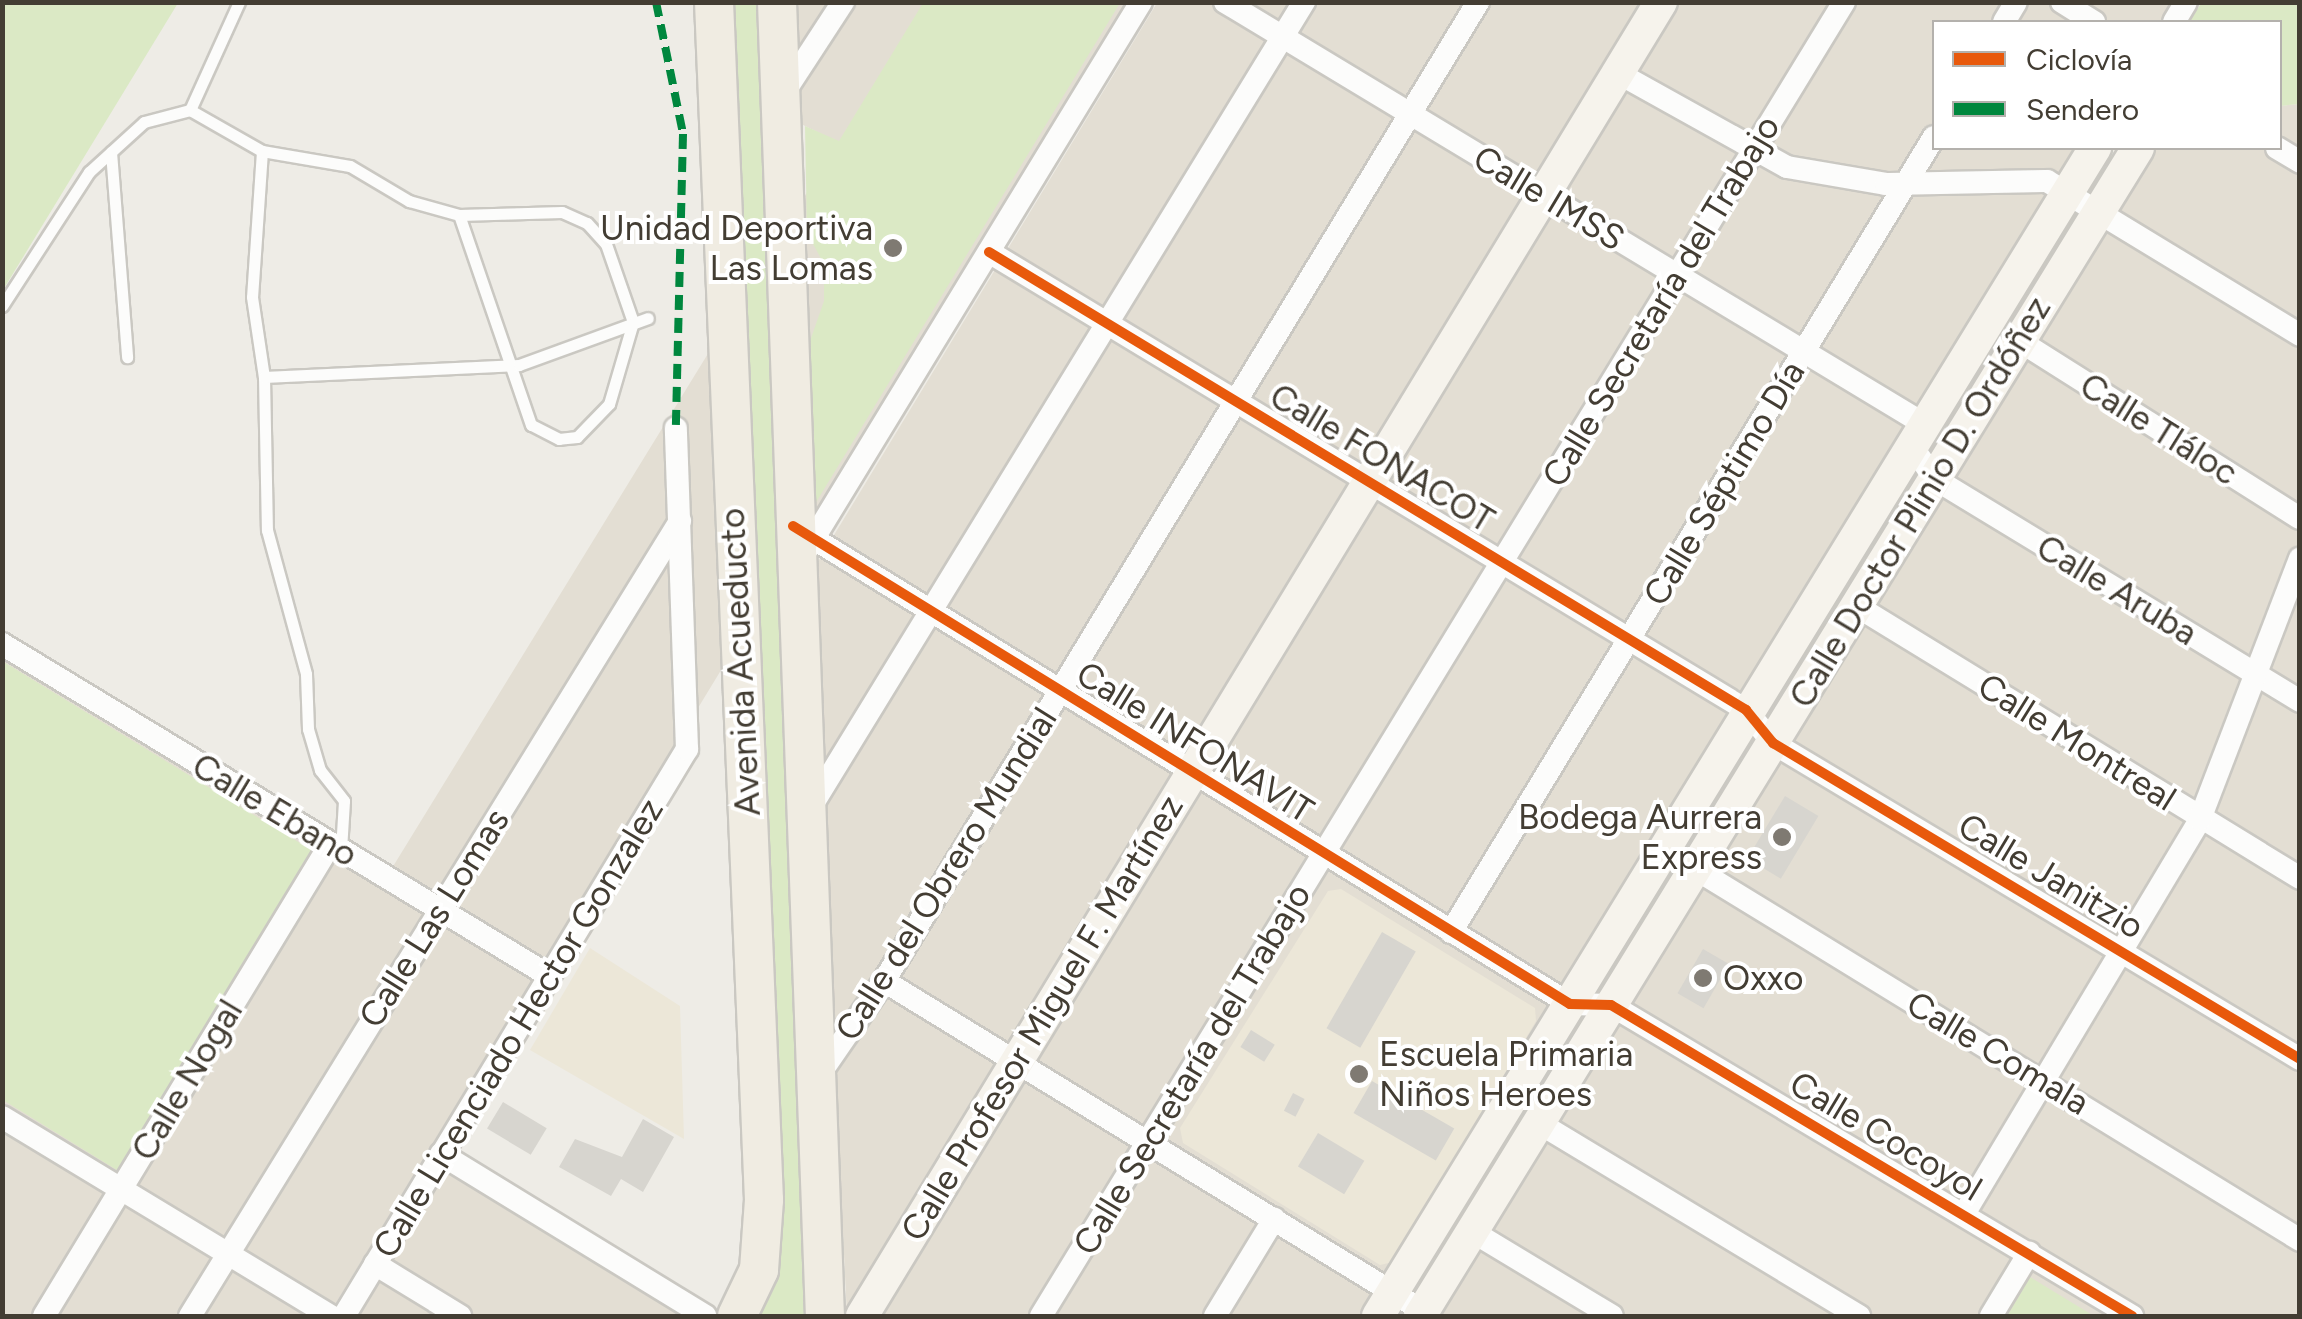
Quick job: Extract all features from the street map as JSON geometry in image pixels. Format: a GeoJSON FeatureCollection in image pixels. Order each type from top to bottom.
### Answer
{"type":"FeatureCollection","features":[{"type":"Feature","properties":{"kind":"main road","name":"Avenida Acueducto"},"geometry":{"type":"LineString","coordinates":[[714,2],[764,1200],[758,1270],[737,1316]]}},
{"type":"Feature","properties":{"kind":"main road","name":"Avenida Acueducto"},"geometry":{"type":"LineString","coordinates":[[777,2],[826,1316]]}},
{"type":"Feature","properties":{"kind":"street"},"geometry":{"type":"LineString","coordinates":[[783,94],[842,2]]}},
{"type":"Feature","properties":{"kind":"street"},"geometry":{"type":"LineString","coordinates":[[800,545],[989,252],[1141,2]]}},
{"type":"Feature","properties":{"kind":"street","name":"Calle IMSS"},"geometry":{"type":"LineString","coordinates":[[1226,2],[1804,352],[1918,435]]}},
{"type":"Feature","properties":{"kind":"street"},"geometry":{"type":"LineString","coordinates":[[807,814],[1304,2]]}},
{"type":"Feature","properties":{"kind":"street","name":"Calle del Obrero Mundial"},"geometry":{"type":"LineString","coordinates":[[817,1078],[884,980],[1478,2]]}},
{"type":"Feature","properties":{"kind":"street","name":"Calle Profesor Miguel F. Martínez"},"geometry":{"type":"LineString","coordinates":[[862,1316],[1661,2]]}},
{"type":"Feature","properties":{"kind":"street","name":"Calle Secretaría del Trabajo"},"geometry":{"type":"LineString","coordinates":[[1040,1316],[1844,2]]}},
{"type":"Feature","properties":{"kind":"street"},"geometry":{"type":"LineString","coordinates":[[2062,2],[2091,20]]}},
{"type":"Feature","properties":{"kind":"street"},"geometry":{"type":"LineString","coordinates":[[1618,73],[1752,152],[1796,169],[1906,184],[2041,179],[2067,193],[2094,216],[2300,335]]}},
{"type":"Feature","properties":{"kind":"street","name":"Calle Séptimo Día"},"geometry":{"type":"LineString","coordinates":[[1451,932],[1932,140]]}},
{"type":"Feature","properties":{"kind":"street","name":"Calle Doctor Plinio D. Ordóñez"},"geometry":{"type":"LineString","coordinates":[[1386,1304],[1746,710],[2095,150]]}},
{"type":"Feature","properties":{"kind":"street","name":"Calle Doctor Plinio D. Ordóñez"},"geometry":{"type":"LineString","coordinates":[[1422,1314],[2137,150]]}},
{"type":"Feature","properties":{"kind":"street","name":"Calle FONACOT"},"geometry":{"type":"LineString","coordinates":[[989,252],[1746,710],[1773,743]]}},
{"type":"Feature","properties":{"kind":"street","name":"Calle Tláloc"},"geometry":{"type":"LineString","coordinates":[[2018,340],[2300,518]]}},
{"type":"Feature","properties":{"kind":"street"},"geometry":{"type":"LineString","coordinates":[[676,428],[680,521]]}},
{"type":"Feature","properties":{"kind":"street"},"geometry":{"type":"LineString","coordinates":[[1918,435],[1935,478]]}},
{"type":"Feature","properties":{"kind":"street","name":"Calle Aruba"},"geometry":{"type":"LineString","coordinates":[[1935,478],[2300,701]]}},
{"type":"Feature","properties":{"kind":"street","name":"Calle Licenciado Hector Gonzalez"},"geometry":{"type":"LineString","coordinates":[[344,1316],[690,738],[680,521]]}},
{"type":"Feature","properties":{"kind":"street","name":"Calle Las Lomas"},"geometry":{"type":"LineString","coordinates":[[190,1316],[680,521]]}},
{"type":"Feature","properties":{"kind":"street","name":"Calle INFONAVIT"},"geometry":{"type":"LineString","coordinates":[[800,545],[931,611],[1570,1004]]}},
{"type":"Feature","properties":{"kind":"street"},"geometry":{"type":"LineString","coordinates":[[1964,1214],[2200,818],[2300,559]]}},
{"type":"Feature","properties":{"kind":"street","name":"Calle Montreal"},"geometry":{"type":"LineString","coordinates":[[1856,604],[2300,878]]}},
{"type":"Feature","properties":{"kind":"street","name":"Calle Ebano"},"geometry":{"type":"LineString","coordinates":[[2,644],[548,975]]}},
{"type":"Feature","properties":{"kind":"street","name":"Calle Janitzio"},"geometry":{"type":"LineString","coordinates":[[1773,743],[2300,1059]]}},
{"type":"Feature","properties":{"kind":"street","name":"Calle Nogal"},"geometry":{"type":"LineString","coordinates":[[44,1316],[336,846]]}},
{"type":"Feature","properties":{"kind":"street","name":"Calle Comala"},"geometry":{"type":"LineString","coordinates":[[1694,868],[2300,1240]]}},
{"type":"Feature","properties":{"kind":"street"},"geometry":{"type":"LineString","coordinates":[[884,980],[1274,1219],[1386,1304],[1422,1314]]}},
{"type":"Feature","properties":{"kind":"street"},"geometry":{"type":"LineString","coordinates":[[1570,1004],[1611,1005]]}},
{"type":"Feature","properties":{"kind":"street","name":"Calle Cocoyol"},"geometry":{"type":"LineString","coordinates":[[1611,1005],[2132,1316]]}},
{"type":"Feature","properties":{"kind":"street"},"geometry":{"type":"LineString","coordinates":[[6,1126],[121,1189],[330,1316]]}},
{"type":"Feature","properties":{"kind":"street"},"geometry":{"type":"LineString","coordinates":[[1494,1131],[1531,1136],[1859,1316]]}},
{"type":"Feature","properties":{"kind":"street"},"geometry":{"type":"LineString","coordinates":[[441,1154],[704,1316]]}},
{"type":"Feature","properties":{"kind":"street"},"geometry":{"type":"LineString","coordinates":[[1215,1316],[1274,1219]]}},
{"type":"Feature","properties":{"kind":"street"},"geometry":{"type":"LineString","coordinates":[[1473,1232],[1612,1316]]}},
{"type":"Feature","properties":{"kind":"street"},"geometry":{"type":"LineString","coordinates":[[1991,1316],[2028,1253]]}},
{"type":"Feature","properties":{"kind":"street"},"geometry":{"type":"LineString","coordinates":[[375,1264],[460,1316]]}},
{"type":"Feature","properties":{"kind":"lane"},"geometry":{"type":"LineString","coordinates":[[190,110],[239,2]]}},
{"type":"Feature","properties":{"kind":"lane"},"geometry":{"type":"LineString","coordinates":[[2,306],[66,200],[111,152],[144,122],[190,110],[262,151],[328,157],[409,201],[459,215],[574,214],[606,244],[633,322],[609,404],[577,437],[558,438],[531,425],[459,215]]}},
{"type":"Feature","properties":{"kind":"lane"},"geometry":{"type":"LineString","coordinates":[[262,151],[252,297],[264,377],[267,530],[306,674],[308,729],[320,770],[344,801],[336,846]]}},
{"type":"Feature","properties":{"kind":"lane"},"geometry":{"type":"LineString","coordinates":[[111,152],[128,358]]}},
{"type":"Feature","properties":{"kind":"lane"},"geometry":{"type":"LineString","coordinates":[[264,377],[510,365],[648,318]]}},
{"type":"Feature","properties":{"kind":"shaded area"},"geometry":{"type":"Polygon","coordinates":[[[793,3],[1127,3],[328,1316],[3,1316],[2,655],[381,886],[838,142],[797,122],[793,3]]]}},
{"type":"Feature","properties":{"kind":"shaded area"},"geometry":{"type":"Polygon","coordinates":[[[1157,3],[2172,3],[2161,20],[1932,20],[1932,150],[2082,150],[1366,1316],[847,1316],[811,573],[1157,3]]]}},
{"type":"Feature","properties":{"kind":"shaded area"},"geometry":{"type":"Polygon","coordinates":[[[2299,104],[2299,1316],[1433,1316],[2147,150],[2282,150],[2282,106],[2299,104]]]}},
{"type":"Feature","properties":{"kind":"shaded area","name":"Escuela Primaria Niños Heroes"},"geometry":{"type":"Polygon","coordinates":[[[1341,889],[1535,1008],[1536,1021],[1393,1262],[1380,1265],[1183,1143],[1180,1128],[1328,891],[1341,889]]]}},
{"type":"Feature","properties":{"kind":"shaded area"},"geometry":{"type":"Polygon","coordinates":[[[590,948],[680,1006],[684,1139],[530,1050],[590,948]]]}},
{"type":"Feature","properties":{"kind":"shaded area"},"geometry":{"type":"Polygon","coordinates":[[[442,1168],[687,1316],[353,1316],[442,1168]]]}},
{"type":"Feature","properties":{"kind":"green space"},"geometry":{"type":"Polygon","coordinates":[[[2202,2],[2299,3],[2299,104],[2282,106],[2282,20],[2190,20],[2202,2]]]}},
{"type":"Feature","properties":{"kind":"green space"},"geometry":{"type":"Polygon","coordinates":[[[2,3],[178,3],[3,290],[2,3]]]}},
{"type":"Feature","properties":{"kind":"green space"},"geometry":{"type":"Polygon","coordinates":[[[731,3],[756,3],[808,1316],[755,1316],[776,1273],[779,1232],[731,3]]]}},
{"type":"Feature","properties":{"kind":"green space","name":"Unidad Deportiva Las Lomas"},"geometry":{"type":"Polygon","coordinates":[[[923,3],[1120,3],[815,504],[810,341],[824,301],[824,264],[807,233],[805,126],[839,141],[923,3]]]}},
{"type":"Feature","properties":{"kind":"green space"},"geometry":{"type":"Polygon","coordinates":[[[2,661],[313,851],[120,1172],[3,1100],[2,661]]]}},
{"type":"Feature","properties":{"kind":"green space"},"geometry":{"type":"Polygon","coordinates":[[[2030,1277],[2094,1316],[2007,1316],[2030,1277]]]}},
{"type":"Feature","properties":{"kind":"building","name":"Bodega Aurrera Express"},"geometry":{"type":"Polygon","coordinates":[[[1785,796],[1818,816],[1781,879],[1747,859],[1785,796]]]}},
{"type":"Feature","properties":{"kind":"building"},"geometry":{"type":"Polygon","coordinates":[[[1382,932],[1416,952],[1360,1048],[1326,1028],[1382,932]]]}},
{"type":"Feature","properties":{"kind":"building","name":"Oxxo"},"geometry":{"type":"Polygon","coordinates":[[[1703,949],[1729,964],[1703,1008],[1678,993],[1703,949]]]}},
{"type":"Feature","properties":{"kind":"building"},"geometry":{"type":"Polygon","coordinates":[[[1251,1030],[1275,1045],[1264,1062],[1240,1047],[1251,1030]]]}},
{"type":"Feature","properties":{"kind":"building"},"geometry":{"type":"Polygon","coordinates":[[[1372,1081],[1454,1128],[1436,1161],[1354,1113],[1372,1081]]]}},
{"type":"Feature","properties":{"kind":"building"},"geometry":{"type":"Polygon","coordinates":[[[1293,1093],[1305,1099],[1296,1117],[1284,1111],[1293,1093]]]}},
{"type":"Feature","properties":{"kind":"building"},"geometry":{"type":"Polygon","coordinates":[[[503,1102],[547,1128],[531,1155],[487,1129],[503,1102]]]}},
{"type":"Feature","properties":{"kind":"building"},"geometry":{"type":"Polygon","coordinates":[[[643,1119],[674,1137],[643,1192],[621,1179],[611,1196],[559,1167],[575,1139],[622,1157],[643,1119]]]}},
{"type":"Feature","properties":{"kind":"building"},"geometry":{"type":"Polygon","coordinates":[[[1318,1133],[1364,1161],[1344,1194],[1298,1166],[1318,1133]]]}},
{"type":"Feature","properties":{"kind":"marked path"},"geometry":{"type":"LineString","coordinates":[[656,2],[683,134],[676,428]]}},
{"type":"Feature","properties":{"kind":"cycle path"},"geometry":{"type":"LineString","coordinates":[[989,252],[1746,710],[1773,743],[2300,1059]]}},
{"type":"Feature","properties":{"kind":"cycle path"},"geometry":{"type":"LineString","coordinates":[[793,526],[1570,1004],[1611,1005],[2132,1316]]}},
{"type":"Feature","properties":{"kind":"place","name":"Unidad Deportiva Las Lomas"},"geometry":{"type":"Point","coordinates":[893,248]}},
{"type":"Feature","properties":{"kind":"place","name":"Bodega Aurrera Express"},"geometry":{"type":"Point","coordinates":[1782,837]}},
{"type":"Feature","properties":{"kind":"place","name":"Oxxo"},"geometry":{"type":"Point","coordinates":[1703,978]}},
{"type":"Feature","properties":{"kind":"place","name":"Escuela Primaria Niños Heroes"},"geometry":{"type":"Point","coordinates":[1359,1074]}}]}
